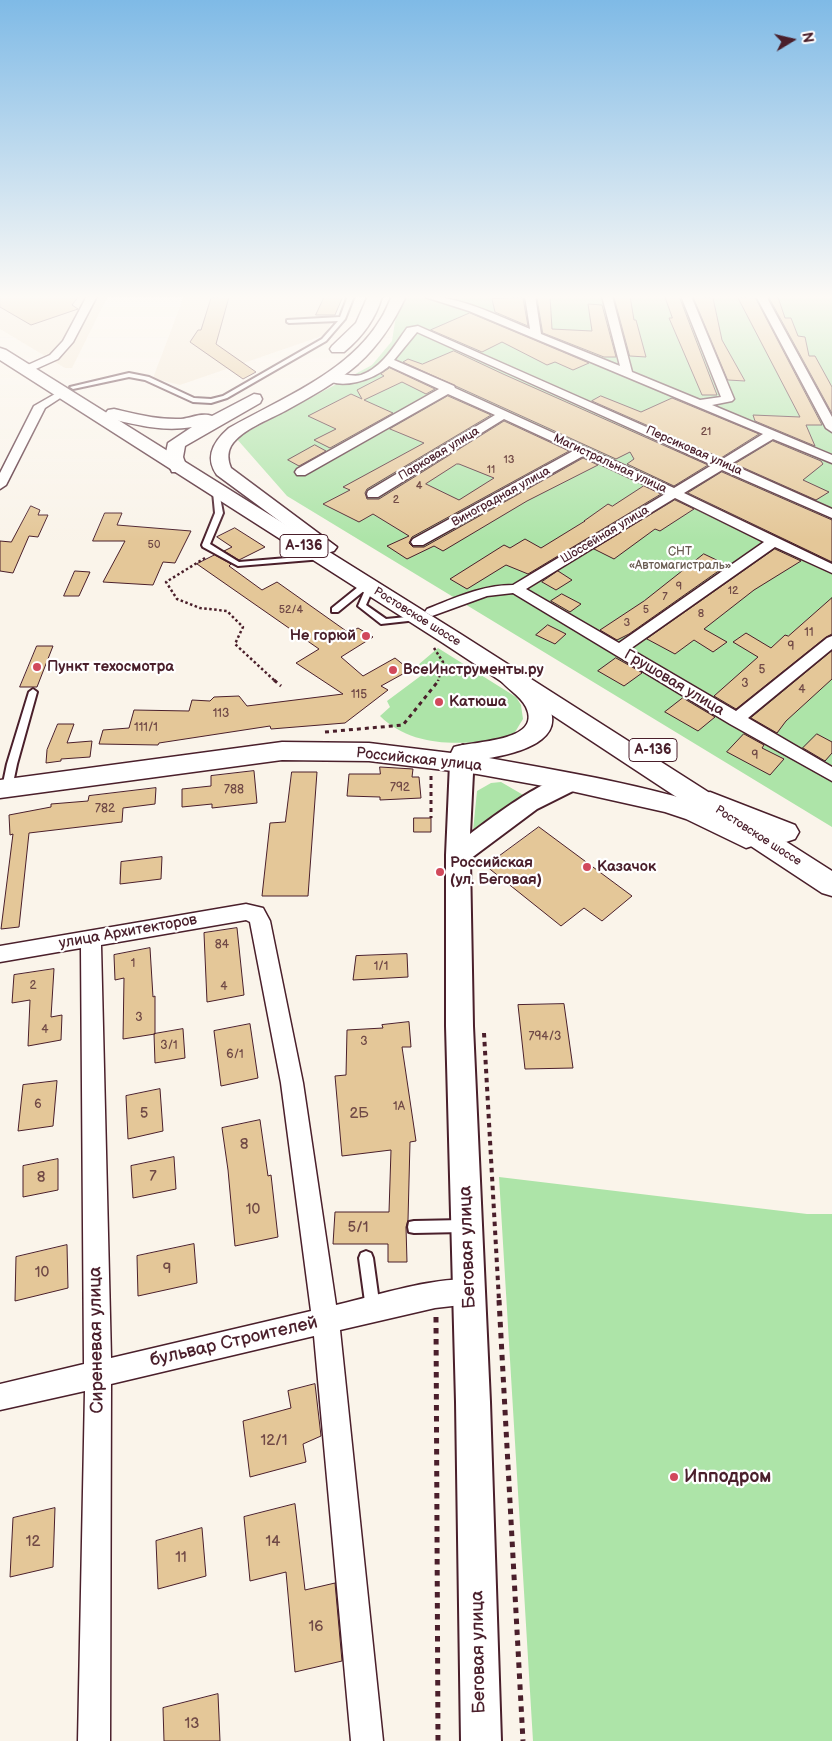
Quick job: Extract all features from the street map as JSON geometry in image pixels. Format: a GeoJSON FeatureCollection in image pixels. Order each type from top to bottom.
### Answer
{"type":"FeatureCollection","features":[{"type":"Feature","properties":{"kind":"main road","name":"Ростовское шоссе"},"geometry":{"type":"LineString","coordinates":[[47,377],[114,414],[216,492],[325,552],[368,586],[424,615],[508,675],[700,799],[828,874]]}},
{"type":"Feature","properties":{"kind":"main road"},"geometry":{"type":"LineString","coordinates":[[176,460],[201,443],[328,377]]}},
{"type":"Feature","properties":{"kind":"main road","name":"А-136"},"geometry":{"type":"LineString","coordinates":[[322,381],[228,437],[218,455],[223,472],[325,552]]}},
{"type":"Feature","properties":{"kind":"main road","name":"Ростовское шоссе"},"geometry":{"type":"LineString","coordinates":[[68,390],[146,448],[176,460],[424,615],[786,832],[828,874]]}},
{"type":"Feature","properties":{"kind":"main road"},"geometry":{"type":"LineString","coordinates":[[114,414],[153,424],[177,424],[214,416],[259,397],[178,443],[176,460]]}},
{"type":"Feature","properties":{"kind":"main road","name":"А-136"},"geometry":{"type":"LineString","coordinates":[[462,758],[519,743],[531,736],[538,728],[541,720],[539,710],[533,700],[508,675]]}},
{"type":"Feature","properties":{"kind":"main road","name":"Российская улица"},"geometry":{"type":"LineString","coordinates":[[4,784],[282,751],[369,752],[508,760],[700,799]]}},
{"type":"Feature","properties":{"kind":"main road","name":"Российская улица"},"geometry":{"type":"LineString","coordinates":[[462,758],[682,807],[828,874]]}},
{"type":"Feature","properties":{"kind":"main road","name":"А-136"},"geometry":{"type":"LineString","coordinates":[[700,799],[786,832]]}},
{"type":"Feature","properties":{"kind":"street"},"geometry":{"type":"LineString","coordinates":[[322,381],[364,377]]}},
{"type":"Feature","properties":{"kind":"street","name":"Магистральная улица"},"geometry":{"type":"LineString","coordinates":[[425,377],[832,569]]}},
{"type":"Feature","properties":{"kind":"street","name":"Персиковая улица"},"geometry":{"type":"LineString","coordinates":[[527,377],[832,514]]}},
{"type":"Feature","properties":{"kind":"street"},"geometry":{"type":"LineString","coordinates":[[637,377],[832,459]]}},
{"type":"Feature","properties":{"kind":"street"},"geometry":{"type":"LineString","coordinates":[[699,403],[728,399],[719,377]]}},
{"type":"Feature","properties":{"kind":"street"},"geometry":{"type":"LineString","coordinates":[[805,377],[832,428]]}},
{"type":"Feature","properties":{"kind":"street"},"geometry":{"type":"LineString","coordinates":[[301,472],[450,388]]}},
{"type":"Feature","properties":{"kind":"street"},"geometry":{"type":"LineString","coordinates":[[0,485],[40,406],[68,390]]}},
{"type":"Feature","properties":{"kind":"street","name":"Парковая улица"},"geometry":{"type":"LineString","coordinates":[[373,494],[505,414]]}},
{"type":"Feature","properties":{"kind":"street","name":"Шоссейная улица"},"geometry":{"type":"LineString","coordinates":[[516,589],[772,434]]}},
{"type":"Feature","properties":{"kind":"street","name":"Виноградная улица"},"geometry":{"type":"LineString","coordinates":[[418,542],[583,452]]}},
{"type":"Feature","properties":{"kind":"street"},"geometry":{"type":"LineString","coordinates":[[619,650],[773,542]]}},
{"type":"Feature","properties":{"kind":"street"},"geometry":{"type":"LineString","coordinates":[[424,615],[482,591],[499,588],[516,589]]}},
{"type":"Feature","properties":{"kind":"street","name":"Грушовая улица"},"geometry":{"type":"LineString","coordinates":[[516,589],[832,776]]}},
{"type":"Feature","properties":{"kind":"street"},"geometry":{"type":"LineString","coordinates":[[736,720],[832,641]]}},
{"type":"Feature","properties":{"kind":"street","name":"Беговая улица"},"geometry":{"type":"LineString","coordinates":[[462,758],[458,855],[459,993],[470,1291],[481,1741]]}},
{"type":"Feature","properties":{"kind":"street"},"geometry":{"type":"LineString","coordinates":[[458,855],[529,803],[571,782]]}},
{"type":"Feature","properties":{"kind":"street","name":"улица Архитекторов"},"geometry":{"type":"LineString","coordinates":[[0,954],[246,912],[256,914],[260,921],[292,1082],[324,1321]]}},
{"type":"Feature","properties":{"kind":"street","name":"Сиреневая улица"},"geometry":{"type":"LineString","coordinates":[[92,938],[97,1374],[94,1741]]}},
{"type":"Feature","properties":{"kind":"street","name":"бульвар Строителей"},"geometry":{"type":"LineString","coordinates":[[0,1397],[436,1295],[470,1291]]}},
{"type":"Feature","properties":{"kind":"street"},"geometry":{"type":"LineString","coordinates":[[324,1321],[367,1741]]}},
{"type":"Feature","properties":{"kind":"lane"},"geometry":{"type":"LineString","coordinates":[[68,390],[124,377]]}},
{"type":"Feature","properties":{"kind":"lane"},"geometry":{"type":"LineString","coordinates":[[140,377],[147,378],[193,400],[211,401],[225,397],[259,377]]}},
{"type":"Feature","properties":{"kind":"lane"},"geometry":{"type":"LineString","coordinates":[[216,492],[219,513],[206,545],[238,564],[325,552]]}},
{"type":"Feature","properties":{"kind":"lane"},"geometry":{"type":"LineString","coordinates":[[335,610],[368,586]]}},
{"type":"Feature","properties":{"kind":"lane"},"geometry":{"type":"LineString","coordinates":[[4,784],[32,692]]}},
{"type":"Feature","properties":{"kind":"lane"},"geometry":{"type":"LineString","coordinates":[[414,1227],[467,1226]]}},
{"type":"Feature","properties":{"kind":"lane"},"geometry":{"type":"LineString","coordinates":[[366,1258],[373,1310]]}},
{"type":"Feature","properties":{"kind":"path"},"geometry":{"type":"LineString","coordinates":[[217,552],[166,582],[177,600],[200,608],[227,611],[243,627],[235,644],[281,686]]}},
{"type":"Feature","properties":{"kind":"path"},"geometry":{"type":"LineString","coordinates":[[352,729],[404,726],[438,683],[443,662],[430,643]]}},
{"type":"Feature","properties":{"kind":"path"},"geometry":{"type":"LineString","coordinates":[[484,1023],[523,1741]]}},
{"type":"Feature","properties":{"kind":"path"},"geometry":{"type":"LineString","coordinates":[[436,1295],[438,1741]]}},
{"type":"Feature","properties":{"kind":"shaded area"},"geometry":{"type":"Polygon","coordinates":[[[153,377],[202,377],[180,385],[153,377]]]}},
{"type":"Feature","properties":{"kind":"green space","name":"СНТ «Автомагистраль»"},"geometry":{"type":"Polygon","coordinates":[[[349,377],[832,377],[832,827],[287,496],[236,438],[349,377]]]}},
{"type":"Feature","properties":{"kind":"green space"},"geometry":{"type":"Polygon","coordinates":[[[438,648],[516,697],[521,705],[523,719],[512,737],[460,743],[425,740],[409,735],[394,727],[380,716],[390,707],[387,701],[426,672],[418,665],[438,648]]]}},
{"type":"Feature","properties":{"kind":"green space"},"geometry":{"type":"Polygon","coordinates":[[[501,782],[525,796],[494,820],[473,831],[477,791],[491,783],[501,782]]]}},
{"type":"Feature","properties":{"kind":"green space","name":"Ипподром"},"geometry":{"type":"Polygon","coordinates":[[[499,1177],[807,1214],[832,1214],[832,1741],[533,1741],[499,1177]]]}},
{"type":"Feature","properties":{"kind":"building"},"geometry":{"type":"Polygon","coordinates":[[[382,377],[410,377],[435,389],[426,394],[402,382],[364,400],[393,413],[330,448],[314,440],[336,429],[308,416],[351,394],[362,399],[357,390],[382,377]]]}},
{"type":"Feature","properties":{"kind":"building"},"geometry":{"type":"Polygon","coordinates":[[[436,377],[510,377],[708,465],[674,486],[627,464],[634,459],[630,452],[616,459],[436,377]]]}},
{"type":"Feature","properties":{"kind":"building"},"geometry":{"type":"Polygon","coordinates":[[[694,377],[710,377],[717,395],[702,395],[694,377]]]}},
{"type":"Feature","properties":{"kind":"building"},"geometry":{"type":"Polygon","coordinates":[[[727,377],[743,377],[745,381],[728,380],[727,377]]]}},
{"type":"Feature","properties":{"kind":"building"},"geometry":{"type":"Polygon","coordinates":[[[779,377],[797,377],[822,425],[806,425],[815,446],[755,421],[753,415],[800,417],[779,377]]]}},
{"type":"Feature","properties":{"kind":"building"},"geometry":{"type":"Polygon","coordinates":[[[813,377],[827,377],[832,387],[832,413],[813,377]]]}},
{"type":"Feature","properties":{"kind":"building"},"geometry":{"type":"Polygon","coordinates":[[[448,396],[491,415],[367,489],[365,493],[367,499],[379,499],[504,421],[569,451],[412,537],[409,543],[413,547],[424,547],[583,458],[598,465],[527,501],[443,551],[434,546],[407,559],[387,546],[409,536],[373,514],[359,522],[323,504],[350,490],[343,487],[424,443],[390,429],[448,396]],[[459,464],[426,484],[459,500],[494,478],[459,464]]]}},
{"type":"Feature","properties":{"kind":"building"},"geometry":{"type":"Polygon","coordinates":[[[601,396],[641,412],[672,398],[759,434],[721,458],[592,401],[601,396]]]}},
{"type":"Feature","properties":{"kind":"building"},"geometry":{"type":"Polygon","coordinates":[[[773,441],[821,461],[823,464],[803,480],[829,492],[816,500],[735,464],[773,441]]]}},
{"type":"Feature","properties":{"kind":"building"},"geometry":{"type":"Polygon","coordinates":[[[315,445],[326,451],[299,466],[288,460],[315,445]]]}},
{"type":"Feature","properties":{"kind":"building"},"geometry":{"type":"Polygon","coordinates":[[[722,472],[832,520],[832,562],[688,493],[722,472]]]}},
{"type":"Feature","properties":{"kind":"building"},"geometry":{"type":"Polygon","coordinates":[[[644,486],[661,494],[528,574],[506,565],[467,589],[450,579],[504,545],[510,548],[525,539],[541,548],[585,521],[608,504],[612,506],[644,486]]]}},
{"type":"Feature","properties":{"kind":"building"},"geometry":{"type":"Polygon","coordinates":[[[675,500],[694,509],[660,531],[655,529],[614,559],[594,549],[675,500]]]}},
{"type":"Feature","properties":{"kind":"building"},"geometry":{"type":"Polygon","coordinates":[[[31,506],[40,510],[38,515],[48,515],[38,537],[29,536],[13,573],[0,571],[0,541],[11,542],[31,506]]]}},
{"type":"Feature","properties":{"kind":"building"},"geometry":{"type":"Polygon","coordinates":[[[105,513],[122,513],[117,525],[191,531],[175,563],[163,562],[153,585],[103,582],[125,541],[93,541],[105,513]]]}},
{"type":"Feature","properties":{"kind":"building"},"geometry":{"type":"Polygon","coordinates":[[[235,528],[265,547],[239,560],[224,551],[232,547],[217,537],[235,528]]]}},
{"type":"Feature","properties":{"kind":"building"},"geometry":{"type":"Polygon","coordinates":[[[775,549],[801,561],[754,590],[704,629],[727,642],[713,652],[694,640],[675,654],[647,639],[775,549]]]}},
{"type":"Feature","properties":{"kind":"building"},"geometry":{"type":"Polygon","coordinates":[[[704,554],[727,565],[629,634],[617,640],[600,630],[644,601],[704,554]]]}},
{"type":"Feature","properties":{"kind":"building"},"geometry":{"type":"Polygon","coordinates":[[[215,555],[231,564],[229,566],[262,590],[277,582],[349,633],[358,628],[373,637],[341,657],[363,676],[395,658],[410,670],[381,686],[388,690],[345,723],[271,729],[270,726],[159,743],[158,745],[99,744],[103,730],[129,728],[134,710],[189,711],[192,700],[210,701],[214,697],[239,696],[247,706],[343,694],[296,663],[319,649],[197,564],[215,555]]]}},
{"type":"Feature","properties":{"kind":"building"},"geometry":{"type":"Polygon","coordinates":[[[75,571],[90,572],[79,596],[64,596],[75,571]]]}},
{"type":"Feature","properties":{"kind":"building"},"geometry":{"type":"Polygon","coordinates":[[[558,571],[572,580],[556,590],[542,582],[558,571]]]}},
{"type":"Feature","properties":{"kind":"building"},"geometry":{"type":"Polygon","coordinates":[[[562,594],[581,604],[570,612],[551,601],[562,594]]]}},
{"type":"Feature","properties":{"kind":"building"},"geometry":{"type":"Polygon","coordinates":[[[832,598],[832,634],[736,709],[714,696],[758,657],[733,642],[746,633],[771,648],[832,598]]]}},
{"type":"Feature","properties":{"kind":"building"},"geometry":{"type":"Polygon","coordinates":[[[548,625],[566,634],[555,644],[536,635],[548,625]]]}},
{"type":"Feature","properties":{"kind":"building","name":"Пункт техосмотра"},"geometry":{"type":"Polygon","coordinates":[[[37,646],[53,646],[37,687],[20,687],[37,646]]]}},
{"type":"Feature","properties":{"kind":"building"},"geometry":{"type":"Polygon","coordinates":[[[832,651],[832,679],[786,721],[777,733],[751,718],[832,651]]]}},
{"type":"Feature","properties":{"kind":"building"},"geometry":{"type":"Polygon","coordinates":[[[616,658],[642,673],[624,686],[598,671],[616,658]]]}},
{"type":"Feature","properties":{"kind":"building"},"geometry":{"type":"Polygon","coordinates":[[[683,698],[715,717],[698,731],[665,712],[683,698]]]}},
{"type":"Feature","properties":{"kind":"building"},"geometry":{"type":"Polygon","coordinates":[[[58,724],[74,724],[67,743],[92,741],[90,757],[61,759],[61,761],[46,763],[47,750],[58,724]]]}},
{"type":"Feature","properties":{"kind":"building"},"geometry":{"type":"Polygon","coordinates":[[[744,734],[764,745],[762,748],[784,759],[770,775],[727,752],[744,734]]]}},
{"type":"Feature","properties":{"kind":"building"},"geometry":{"type":"Polygon","coordinates":[[[817,734],[832,742],[832,753],[825,761],[803,748],[817,734]]]}},
{"type":"Feature","properties":{"kind":"building"},"geometry":{"type":"Polygon","coordinates":[[[380,767],[413,769],[412,777],[419,777],[421,798],[380,800],[380,797],[347,796],[349,774],[380,774],[380,767]]]}},
{"type":"Feature","properties":{"kind":"building"},"geometry":{"type":"Polygon","coordinates":[[[254,771],[257,803],[212,808],[212,804],[182,807],[182,789],[211,786],[211,776],[254,771]]]}},
{"type":"Feature","properties":{"kind":"building"},"geometry":{"type":"Polygon","coordinates":[[[292,772],[317,772],[308,896],[262,896],[270,823],[285,822],[292,772]]]}},
{"type":"Feature","properties":{"kind":"building"},"geometry":{"type":"Polygon","coordinates":[[[156,788],[155,804],[123,808],[122,822],[29,833],[19,927],[1,929],[13,834],[10,835],[9,815],[51,807],[51,804],[88,801],[89,796],[156,788]]]}},
{"type":"Feature","properties":{"kind":"building"},"geometry":{"type":"Polygon","coordinates":[[[414,818],[431,818],[431,832],[414,832],[414,818]]]}},
{"type":"Feature","properties":{"kind":"building"},"geometry":{"type":"Polygon","coordinates":[[[539,827],[632,896],[602,921],[584,908],[561,926],[486,866],[539,827]]]}},
{"type":"Feature","properties":{"kind":"building"},"geometry":{"type":"Polygon","coordinates":[[[162,857],[161,879],[120,884],[121,862],[162,857]]]}},
{"type":"Feature","properties":{"kind":"building"},"geometry":{"type":"Polygon","coordinates":[[[237,928],[244,995],[207,1002],[204,933],[237,928]]]}},
{"type":"Feature","properties":{"kind":"building"},"geometry":{"type":"Polygon","coordinates":[[[150,948],[153,997],[155,996],[155,1034],[123,1039],[124,978],[115,980],[114,955],[150,948]]]}},
{"type":"Feature","properties":{"kind":"building"},"geometry":{"type":"Polygon","coordinates":[[[407,954],[408,977],[353,980],[356,956],[407,954]]]}},
{"type":"Feature","properties":{"kind":"building"},"geometry":{"type":"Polygon","coordinates":[[[54,969],[51,1017],[62,1015],[61,1040],[28,1046],[30,1000],[12,1003],[14,975],[54,969]]]}},
{"type":"Feature","properties":{"kind":"building"},"geometry":{"type":"Polygon","coordinates":[[[564,1004],[573,1068],[525,1069],[518,1005],[564,1004]]]}},
{"type":"Feature","properties":{"kind":"building"},"geometry":{"type":"Polygon","coordinates":[[[409,1022],[411,1047],[402,1047],[416,1141],[410,1142],[408,1220],[406,1227],[407,1262],[388,1262],[388,1244],[333,1244],[335,1212],[389,1212],[391,1150],[342,1156],[335,1076],[346,1075],[347,1030],[383,1028],[382,1025],[409,1022]]]}},
{"type":"Feature","properties":{"kind":"building"},"geometry":{"type":"Polygon","coordinates":[[[250,1024],[258,1078],[221,1086],[214,1031],[250,1024]]]}},
{"type":"Feature","properties":{"kind":"building"},"geometry":{"type":"Polygon","coordinates":[[[183,1029],[185,1058],[155,1063],[154,1034],[183,1029]]]}},
{"type":"Feature","properties":{"kind":"building"},"geometry":{"type":"Polygon","coordinates":[[[57,1081],[53,1126],[18,1131],[23,1085],[57,1081]]]}},
{"type":"Feature","properties":{"kind":"building"},"geometry":{"type":"Polygon","coordinates":[[[160,1089],[163,1131],[128,1139],[126,1096],[160,1089]]]}},
{"type":"Feature","properties":{"kind":"building"},"geometry":{"type":"Polygon","coordinates":[[[260,1120],[268,1176],[271,1175],[278,1237],[235,1246],[222,1128],[260,1120]]]}},
{"type":"Feature","properties":{"kind":"building"},"geometry":{"type":"Polygon","coordinates":[[[174,1157],[176,1189],[133,1198],[131,1166],[174,1157]]]}},
{"type":"Feature","properties":{"kind":"building"},"geometry":{"type":"Polygon","coordinates":[[[58,1159],[58,1190],[23,1197],[23,1166],[58,1159]]]}},
{"type":"Feature","properties":{"kind":"building"},"geometry":{"type":"Polygon","coordinates":[[[194,1244],[197,1283],[138,1296],[137,1256],[194,1244]]]}},
{"type":"Feature","properties":{"kind":"building"},"geometry":{"type":"Polygon","coordinates":[[[67,1245],[68,1288],[15,1301],[16,1257],[67,1245]]]}},
{"type":"Feature","properties":{"kind":"building"},"geometry":{"type":"Polygon","coordinates":[[[315,1384],[321,1436],[303,1444],[306,1462],[250,1477],[243,1421],[291,1408],[288,1391],[315,1384]]]}},
{"type":"Feature","properties":{"kind":"building"},"geometry":{"type":"Polygon","coordinates":[[[295,1504],[305,1590],[335,1583],[342,1661],[295,1672],[286,1572],[250,1581],[244,1517],[295,1504]]]}},
{"type":"Feature","properties":{"kind":"building"},"geometry":{"type":"Polygon","coordinates":[[[55,1508],[53,1567],[10,1577],[13,1518],[55,1508]]]}},
{"type":"Feature","properties":{"kind":"building"},"geometry":{"type":"Polygon","coordinates":[[[202,1528],[206,1576],[158,1589],[156,1541],[202,1528]]]}},
{"type":"Feature","properties":{"kind":"building"},"geometry":{"type":"Polygon","coordinates":[[[218,1694],[220,1741],[164,1741],[163,1708],[218,1694]]]}},
{"type":"Feature","properties":{"kind":"place","name":"Не горюй"},"geometry":{"type":"Point","coordinates":[366,636]}},
{"type":"Feature","properties":{"kind":"place","name":"Пункт техосмотра"},"geometry":{"type":"Point","coordinates":[37,667]}},
{"type":"Feature","properties":{"kind":"place","name":"ВсеИнструменты.ру"},"geometry":{"type":"Point","coordinates":[393,670]}},
{"type":"Feature","properties":{"kind":"place","name":"Катюша"},"geometry":{"type":"Point","coordinates":[439,702]}},
{"type":"Feature","properties":{"kind":"place","name":"Казачок"},"geometry":{"type":"Point","coordinates":[587,867]}},
{"type":"Feature","properties":{"kind":"place","name":"Российская (ул. Беговая)"},"geometry":{"type":"Point","coordinates":[440,872]}},
{"type":"Feature","properties":{"kind":"place","name":"Ипподром"},"geometry":{"type":"Point","coordinates":[674,1477]}}]}
